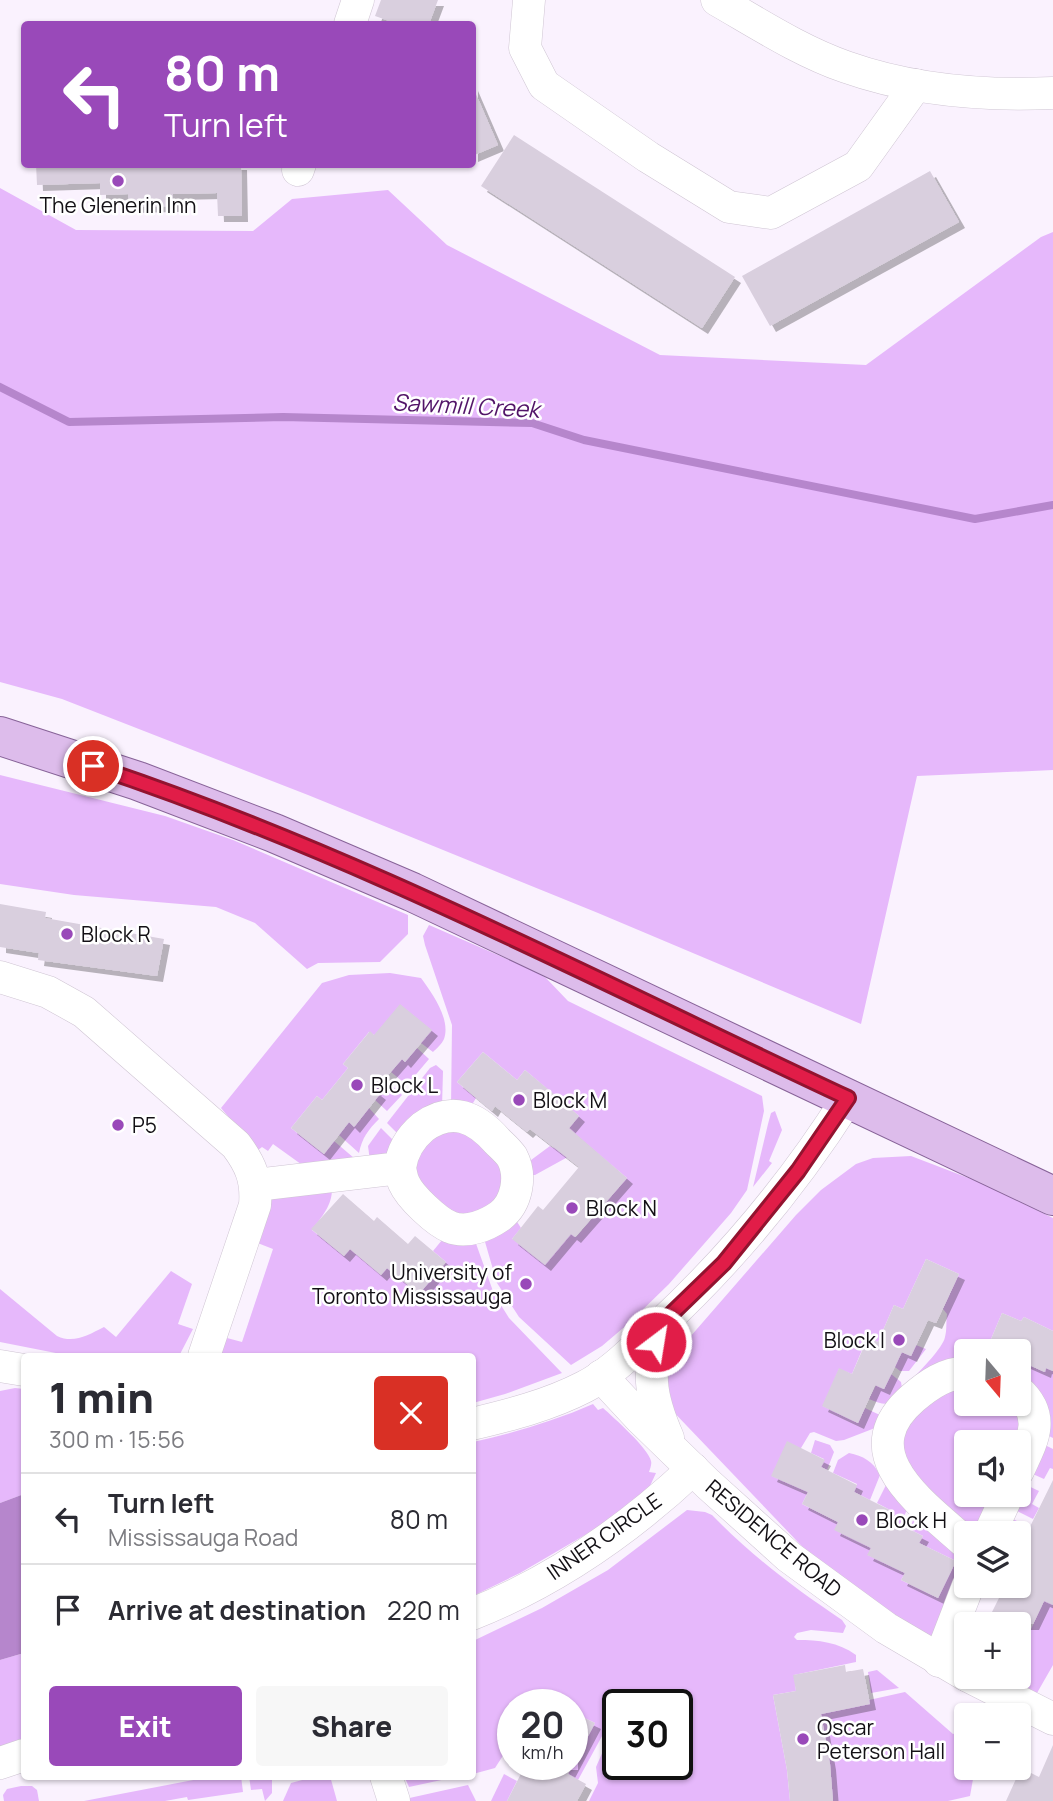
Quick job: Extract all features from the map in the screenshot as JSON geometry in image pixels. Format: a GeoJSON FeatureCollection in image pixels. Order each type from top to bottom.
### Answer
{"type":"FeatureCollection","features":[{"type":"Feature","properties":{"kind":"main road"},"geometry":{"type":"LineString","coordinates":[[0,736],[138,781],[274,833],[399,886],[1053,1196]]}},
{"type":"Feature","properties":{"kind":"street"},"geometry":{"type":"LineString","coordinates":[[351,21],[358,0]]}},
{"type":"Feature","properties":{"kind":"street"},"geometry":{"type":"LineString","coordinates":[[528,0],[526,48],[544,85],[648,157],[729,207],[771,213],[858,166],[916,85]]}},
{"type":"Feature","properties":{"kind":"street"},"geometry":{"type":"LineString","coordinates":[[717,0],[793,44],[846,67],[916,85],[1014,95],[1053,93]]}},
{"type":"Feature","properties":{"kind":"street"},"geometry":{"type":"LineString","coordinates":[[0,977],[48,992],[84,1012],[236,1145],[246,1158],[256,1185],[254,1205],[205,1353]]}},
{"type":"Feature","properties":{"kind":"street"},"geometry":{"type":"LineString","coordinates":[[476,1423],[507,1416],[585,1387],[629,1354],[724,1263],[798,1171],[848,1098]]}},
{"type":"Feature","properties":{"kind":"street"},"geometry":{"type":"LineString","coordinates":[[256,1185],[400,1168]]}},
{"type":"Feature","properties":{"kind":"street"},"geometry":{"type":"LineString","coordinates":[[660,1325],[652,1359],[651,1379],[653,1400],[671,1446]]}},
{"type":"Feature","properties":{"kind":"street"},"geometry":{"type":"LineString","coordinates":[[954,1375],[929,1384],[908,1402],[892,1423],[887,1442],[890,1463],[899,1478],[954,1531]]}},
{"type":"Feature","properties":{"kind":"street","name":"RESIDENCE ROAD"},"geometry":{"type":"LineString","coordinates":[[601,1376],[641,1419],[789,1557],[886,1628],[954,1669]]}},
{"type":"Feature","properties":{"kind":"street"},"geometry":{"type":"LineString","coordinates":[[1031,1406],[1036,1428],[1031,1440]]}},
{"type":"Feature","properties":{"kind":"street","name":"INNER CIRCLE"},"geometry":{"type":"LineString","coordinates":[[476,1612],[576,1561],[636,1520],[693,1469]]}},
{"type":"Feature","properties":{"kind":"street","name":"RESIDENCE ROAD"},"geometry":{"type":"LineString","coordinates":[[994,1689],[1053,1719]]}},
{"type":"Feature","properties":{"kind":"street"},"geometry":{"type":"LineString","coordinates":[[0,1763],[21,1756]]}},
{"type":"Feature","properties":{"kind":"street"},"geometry":{"type":"LineString","coordinates":[[387,1780],[394,1801]]}},
{"type":"Feature","properties":{"kind":"shaded area"},"geometry":{"type":"Polygon","coordinates":[[[0,188],[76,230],[253,231],[292,199],[388,190],[447,245],[660,355],[866,365],[1041,237],[1053,232],[1053,770],[917,776],[861,1024],[308,795],[62,699],[0,682],[0,188]]]}},
{"type":"Feature","properties":{"kind":"shaded area"},"geometry":{"type":"Polygon","coordinates":[[[0,775],[165,816],[233,840],[408,915],[408,934],[380,962],[318,963],[307,969],[255,923],[216,907],[74,895],[0,884],[0,775]]]}},
{"type":"Feature","properties":{"kind":"shaded area"},"geometry":{"type":"Polygon","coordinates":[[[429,925],[535,971],[546,978],[568,1001],[762,1096],[764,1111],[747,1190],[731,1213],[669,1284],[629,1323],[602,1346],[571,1365],[519,1317],[497,1283],[483,1235],[514,1217],[521,1228],[512,1239],[571,1234],[576,1237],[627,1178],[596,1152],[575,1153],[535,1175],[528,1175],[527,1163],[550,1146],[553,1148],[579,1116],[525,1070],[517,1080],[483,1052],[457,1082],[476,1098],[470,1108],[451,1107],[452,1025],[425,945],[423,936],[429,925]]]}},
{"type":"Feature","properties":{"kind":"shaded area"},"geometry":{"type":"Polygon","coordinates":[[[390,973],[421,978],[443,1015],[445,1031],[442,1043],[433,1052],[421,1043],[369,1032],[343,1064],[348,1068],[322,1100],[317,1096],[291,1128],[324,1154],[334,1141],[354,1158],[305,1167],[273,1144],[268,1151],[262,1147],[257,1151],[221,1108],[322,983],[349,975],[390,973]]]}},
{"type":"Feature","properties":{"kind":"shaded area"},"geometry":{"type":"Polygon","coordinates":[[[417,1048],[429,1059],[407,1085],[391,1072],[402,1059],[405,1062],[417,1048]]]}},
{"type":"Feature","properties":{"kind":"shaded area"},"geometry":{"type":"Polygon","coordinates":[[[436,1065],[443,1071],[442,1107],[401,1137],[387,1123],[430,1068],[436,1065]]]}},
{"type":"Feature","properties":{"kind":"shaded area"},"geometry":{"type":"Polygon","coordinates":[[[385,1079],[402,1095],[387,1111],[375,1100],[380,1094],[375,1090],[385,1079]]]}},
{"type":"Feature","properties":{"kind":"shaded area"},"geometry":{"type":"Polygon","coordinates":[[[369,1108],[379,1119],[366,1134],[359,1153],[339,1135],[349,1122],[355,1126],[369,1108]]]}},
{"type":"Feature","properties":{"kind":"shaded area"},"geometry":{"type":"Polygon","coordinates":[[[775,1111],[782,1130],[769,1161],[772,1163],[753,1187],[771,1113],[775,1111]]]}},
{"type":"Feature","properties":{"kind":"shaded area"},"geometry":{"type":"Polygon","coordinates":[[[470,1127],[505,1166],[500,1202],[464,1221],[415,1185],[414,1147],[430,1131],[470,1127]]]}},
{"type":"Feature","properties":{"kind":"shaded area"},"geometry":{"type":"Polygon","coordinates":[[[381,1128],[398,1145],[386,1157],[370,1161],[368,1146],[381,1128]]]}},
{"type":"Feature","properties":{"kind":"shaded area"},"geometry":{"type":"Polygon","coordinates":[[[911,1156],[979,1182],[1053,1218],[1053,1331],[1024,1317],[1021,1321],[1002,1313],[991,1339],[954,1339],[954,1369],[913,1379],[943,1342],[947,1314],[943,1309],[959,1274],[926,1259],[903,1309],[894,1305],[878,1342],[867,1338],[852,1374],[839,1369],[823,1406],[858,1423],[865,1408],[882,1416],[875,1428],[836,1441],[814,1432],[810,1433],[801,1448],[772,1476],[808,1492],[802,1504],[838,1522],[871,1548],[868,1555],[905,1573],[901,1580],[938,1598],[954,1565],[954,1598],[934,1643],[816,1561],[665,1403],[660,1384],[670,1360],[796,1215],[821,1190],[856,1164],[873,1158],[911,1156]]]}},
{"type":"Feature","properties":{"kind":"shaded area"},"geometry":{"type":"Polygon","coordinates":[[[332,1186],[329,1205],[312,1230],[344,1256],[350,1249],[381,1275],[387,1268],[419,1294],[446,1262],[433,1251],[447,1234],[474,1238],[494,1294],[509,1318],[562,1373],[476,1402],[476,1353],[220,1353],[227,1338],[242,1342],[273,1249],[255,1242],[270,1201],[282,1193],[332,1186]]]}},
{"type":"Feature","properties":{"kind":"shaded area"},"geometry":{"type":"Polygon","coordinates":[[[171,1271],[192,1284],[178,1324],[193,1329],[181,1353],[56,1353],[0,1342],[0,1289],[57,1336],[75,1339],[104,1327],[116,1337],[171,1271]]]}},
{"type":"Feature","properties":{"kind":"shaded area"},"geometry":{"type":"Polygon","coordinates":[[[916,1345],[926,1349],[909,1371],[900,1371],[895,1367],[901,1352],[911,1356],[916,1345]]]}},
{"type":"Feature","properties":{"kind":"shaded area"},"geometry":{"type":"Polygon","coordinates":[[[1031,1366],[1044,1372],[1046,1368],[1053,1371],[1053,1438],[1045,1434],[1031,1404],[1031,1366]]]}},
{"type":"Feature","properties":{"kind":"shaded area"},"geometry":{"type":"Polygon","coordinates":[[[891,1374],[901,1382],[903,1394],[888,1404],[869,1399],[876,1385],[884,1389],[891,1374]]]}},
{"type":"Feature","properties":{"kind":"shaded area"},"geometry":{"type":"Polygon","coordinates":[[[954,1387],[954,1416],[1021,1416],[1023,1421],[1021,1430],[954,1430],[954,1507],[990,1507],[983,1521],[959,1521],[903,1470],[900,1447],[907,1427],[922,1407],[954,1387]]]}},
{"type":"Feature","properties":{"kind":"shaded area"},"geometry":{"type":"Polygon","coordinates":[[[21,1389],[21,1495],[0,1503],[0,1391],[21,1389]]]}},
{"type":"Feature","properties":{"kind":"shaded area"},"geometry":{"type":"Polygon","coordinates":[[[593,1404],[598,1410],[603,1408],[638,1441],[649,1456],[649,1472],[656,1473],[650,1486],[641,1497],[602,1525],[520,1573],[476,1595],[476,1441],[564,1416],[593,1404]]]}},
{"type":"Feature","properties":{"kind":"shaded area"},"geometry":{"type":"Polygon","coordinates":[[[815,1440],[830,1445],[834,1452],[827,1470],[821,1467],[824,1459],[811,1453],[815,1440]]]}},
{"type":"Feature","properties":{"kind":"shaded area"},"geometry":{"type":"Polygon","coordinates":[[[1039,1442],[1053,1449],[1053,1469],[1050,1468],[1044,1479],[1031,1473],[1031,1460],[1039,1442]]]}},
{"type":"Feature","properties":{"kind":"shaded area"},"geometry":{"type":"Polygon","coordinates":[[[849,1453],[867,1460],[880,1475],[870,1500],[854,1492],[857,1484],[833,1473],[838,1460],[849,1453]]]}},
{"type":"Feature","properties":{"kind":"shaded area"},"geometry":{"type":"Polygon","coordinates":[[[889,1479],[908,1508],[900,1524],[887,1518],[890,1510],[877,1503],[889,1479]]]}},
{"type":"Feature","properties":{"kind":"shaded area"},"geometry":{"type":"Polygon","coordinates":[[[1031,1487],[1039,1491],[1032,1504],[1039,1508],[1033,1519],[1011,1508],[1031,1507],[1031,1487]]]}},
{"type":"Feature","properties":{"kind":"shaded area"},"geometry":{"type":"Polygon","coordinates":[[[21,1495],[21,1654],[0,1660],[0,1503],[21,1495]]]}},
{"type":"Feature","properties":{"kind":"shaded area"},"geometry":{"type":"Polygon","coordinates":[[[687,1510],[712,1515],[774,1571],[842,1620],[846,1626],[843,1633],[811,1630],[797,1633],[794,1637],[797,1640],[821,1641],[842,1647],[856,1655],[856,1662],[794,1675],[796,1691],[773,1695],[790,1801],[589,1801],[598,1783],[596,1767],[602,1753],[602,1780],[693,1780],[693,1689],[602,1689],[602,1736],[588,1762],[588,1736],[595,1723],[588,1720],[588,1689],[497,1689],[497,1765],[495,1768],[476,1773],[476,1640],[542,1608],[608,1570],[687,1510]]]}},
{"type":"Feature","properties":{"kind":"shaded area"},"geometry":{"type":"Polygon","coordinates":[[[917,1512],[954,1547],[954,1560],[919,1543],[923,1536],[909,1529],[917,1512]]]}},
{"type":"Feature","properties":{"kind":"shaded area"},"geometry":{"type":"Polygon","coordinates":[[[1053,1593],[1053,1665],[1037,1693],[1028,1689],[1031,1689],[1031,1629],[1044,1601],[1053,1593]]]}},
{"type":"Feature","properties":{"kind":"shaded area"},"geometry":{"type":"Polygon","coordinates":[[[21,1654],[21,1740],[0,1747],[0,1660],[21,1654]]]}},
{"type":"Feature","properties":{"kind":"shaded area"},"geometry":{"type":"Polygon","coordinates":[[[877,1670],[899,1688],[871,1693],[868,1672],[877,1670]]]}},
{"type":"Feature","properties":{"kind":"shaded area"},"geometry":{"type":"Polygon","coordinates":[[[905,1692],[954,1734],[954,1780],[973,1780],[970,1796],[948,1801],[833,1801],[821,1714],[869,1704],[869,1700],[905,1692]]]}},
{"type":"Feature","properties":{"kind":"shaded area"},"geometry":{"type":"Polygon","coordinates":[[[193,1780],[242,1780],[243,1792],[188,1800],[187,1797],[165,1801],[84,1801],[193,1780]]]}},
{"type":"Feature","properties":{"kind":"shaded area"},"geometry":{"type":"Polygon","coordinates":[[[250,1780],[272,1780],[272,1793],[265,1801],[262,1789],[251,1790],[250,1780]]]}},
{"type":"Feature","properties":{"kind":"shaded area"},"geometry":{"type":"Polygon","coordinates":[[[302,1780],[331,1780],[337,1801],[283,1801],[291,1783],[302,1780]]]}},
{"type":"Feature","properties":{"kind":"shaded area"},"geometry":{"type":"Polygon","coordinates":[[[406,1780],[441,1780],[409,1787],[406,1780]]]}},
{"type":"Feature","properties":{"kind":"shaded area"},"geometry":{"type":"Polygon","coordinates":[[[501,1780],[517,1781],[507,1801],[491,1801],[501,1780]]]}},
{"type":"Feature","properties":{"kind":"shaded area"},"geometry":{"type":"Polygon","coordinates":[[[468,1785],[476,1801],[405,1799],[468,1785]]]}},
{"type":"Feature","properties":{"kind":"shaded area"},"geometry":{"type":"Polygon","coordinates":[[[32,1786],[37,1790],[39,1801],[4,1801],[3,1795],[7,1789],[32,1786]]]}},
{"type":"Feature","properties":{"kind":"building"},"geometry":{"type":"Polygon","coordinates":[[[381,0],[438,0],[430,21],[389,21],[375,16],[381,0]]]}},
{"type":"Feature","properties":{"kind":"building"},"geometry":{"type":"Polygon","coordinates":[[[476,94],[498,145],[476,154],[476,94]]]}},
{"type":"Feature","properties":{"kind":"building"},"geometry":{"type":"Polygon","coordinates":[[[514,135],[735,277],[702,328],[481,186],[514,135]]]}},
{"type":"Feature","properties":{"kind":"building","name":"The Glenerin Inn"},"geometry":{"type":"Polygon","coordinates":[[[36,168],[241,168],[242,216],[218,216],[217,193],[173,194],[173,206],[129,207],[128,194],[100,195],[100,183],[37,185],[36,168]]]}},
{"type":"Feature","properties":{"kind":"building"},"geometry":{"type":"Polygon","coordinates":[[[930,171],[959,222],[770,326],[742,276],[930,171]]]}},
{"type":"Feature","properties":{"kind":"building","name":"Block R"},"geometry":{"type":"Polygon","coordinates":[[[0,904],[46,912],[45,918],[164,939],[157,976],[38,960],[39,953],[0,947],[0,904]]]}},
{"type":"Feature","properties":{"kind":"building","name":"Block L"},"geometry":{"type":"Polygon","coordinates":[[[400,1004],[432,1030],[405,1062],[402,1059],[375,1090],[380,1094],[354,1127],[349,1122],[324,1154],[291,1128],[317,1096],[322,1100],[348,1068],[343,1064],[370,1031],[374,1035],[400,1004]]]}},
{"type":"Feature","properties":{"kind":"building"},"geometry":{"type":"Polygon","coordinates":[[[483,1052],[517,1080],[525,1070],[579,1116],[569,1128],[627,1178],[575,1237],[571,1234],[545,1265],[512,1239],[538,1206],[543,1210],[579,1167],[530,1129],[527,1132],[495,1106],[492,1111],[457,1082],[483,1052]]]}},
{"type":"Feature","properties":{"kind":"building"},"geometry":{"type":"Polygon","coordinates":[[[343,1194],[374,1221],[377,1217],[408,1244],[415,1236],[446,1262],[419,1294],[387,1268],[381,1275],[350,1249],[344,1256],[311,1229],[343,1194]]]}},
{"type":"Feature","properties":{"kind":"building","name":"Block I"},"geometry":{"type":"Polygon","coordinates":[[[926,1259],[959,1274],[936,1323],[928,1320],[911,1356],[902,1352],[884,1389],[875,1385],[858,1423],[822,1406],[839,1368],[852,1374],[868,1337],[878,1342],[894,1305],[903,1309],[926,1259]]]}},
{"type":"Feature","properties":{"kind":"building"},"geometry":{"type":"Polygon","coordinates":[[[1002,1313],[1021,1321],[1024,1317],[1053,1331],[1053,1371],[1046,1368],[1045,1372],[1031,1366],[1031,1339],[991,1339],[1002,1313]]]}},
{"type":"Feature","properties":{"kind":"building","name":"Block H"},"geometry":{"type":"Polygon","coordinates":[[[787,1441],[825,1460],[821,1467],[857,1485],[854,1492],[890,1510],[887,1518],[923,1536],[919,1543],[954,1560],[938,1598],[901,1580],[905,1573],[867,1555],[871,1548],[834,1530],[838,1522],[802,1504],[808,1492],[771,1476],[787,1441]]]}},
{"type":"Feature","properties":{"kind":"building"},"geometry":{"type":"Polygon","coordinates":[[[1053,1480],[1053,1605],[1044,1601],[1033,1624],[1031,1612],[992,1612],[999,1598],[1031,1598],[1031,1525],[1053,1480]]]}},
{"type":"Feature","properties":{"kind":"building","name":"Oscar Peterson Hall"},"geometry":{"type":"Polygon","coordinates":[[[845,1665],[846,1672],[863,1669],[870,1704],[821,1714],[833,1801],[790,1801],[773,1695],[796,1691],[793,1675],[845,1665]]]}},
{"type":"Feature","properties":{"kind":"building"},"geometry":{"type":"Polygon","coordinates":[[[588,1720],[595,1723],[588,1736],[588,1720]]]}},
{"type":"Feature","properties":{"kind":"building"},"geometry":{"type":"Polygon","coordinates":[[[1053,1745],[1053,1801],[1006,1801],[1016,1780],[1031,1780],[1031,1773],[1039,1777],[1053,1745]]]}},
{"type":"Feature","properties":{"kind":"building"},"geometry":{"type":"Polygon","coordinates":[[[518,1780],[579,1780],[586,1784],[577,1801],[507,1801],[518,1780]]]}},
{"type":"Feature","properties":{"kind":"waterway","name":"Sawmill Creek"},"geometry":{"type":"LineString","coordinates":[[0,387],[69,422],[283,417],[532,423],[584,440],[975,519],[1053,505]]}},
{"type":"Feature","properties":{"kind":"place","name":"The Glenerin Inn"},"geometry":{"type":"Point","coordinates":[118,181]}},
{"type":"Feature","properties":{"kind":"place","name":"Block R"},"geometry":{"type":"Point","coordinates":[67,934]}},
{"type":"Feature","properties":{"kind":"place","name":"Block L"},"geometry":{"type":"Point","coordinates":[357,1085]}},
{"type":"Feature","properties":{"kind":"place","name":"Block M"},"geometry":{"type":"Point","coordinates":[519,1100]}},
{"type":"Feature","properties":{"kind":"place","name":"P5"},"geometry":{"type":"Point","coordinates":[118,1125]}},
{"type":"Feature","properties":{"kind":"place","name":"Block N"},"geometry":{"type":"Point","coordinates":[572,1208]}},
{"type":"Feature","properties":{"kind":"place","name":"University of Toronto Mississauga"},"geometry":{"type":"Point","coordinates":[526,1284]}},
{"type":"Feature","properties":{"kind":"place","name":"Block I"},"geometry":{"type":"Point","coordinates":[899,1340]}},
{"type":"Feature","properties":{"kind":"place","name":"Block H"},"geometry":{"type":"Point","coordinates":[862,1520]}},
{"type":"Feature","properties":{"kind":"place","name":"Oscar Peterson Hall"},"geometry":{"type":"Point","coordinates":[803,1739]}},
{"type":"Feature","properties":{"kind":"route"},"geometry":{"type":"LineString","coordinates":[[93,766],[274,833],[412,892],[848,1098],[798,1171],[724,1263],[660,1325],[656,1342]]}}]}
